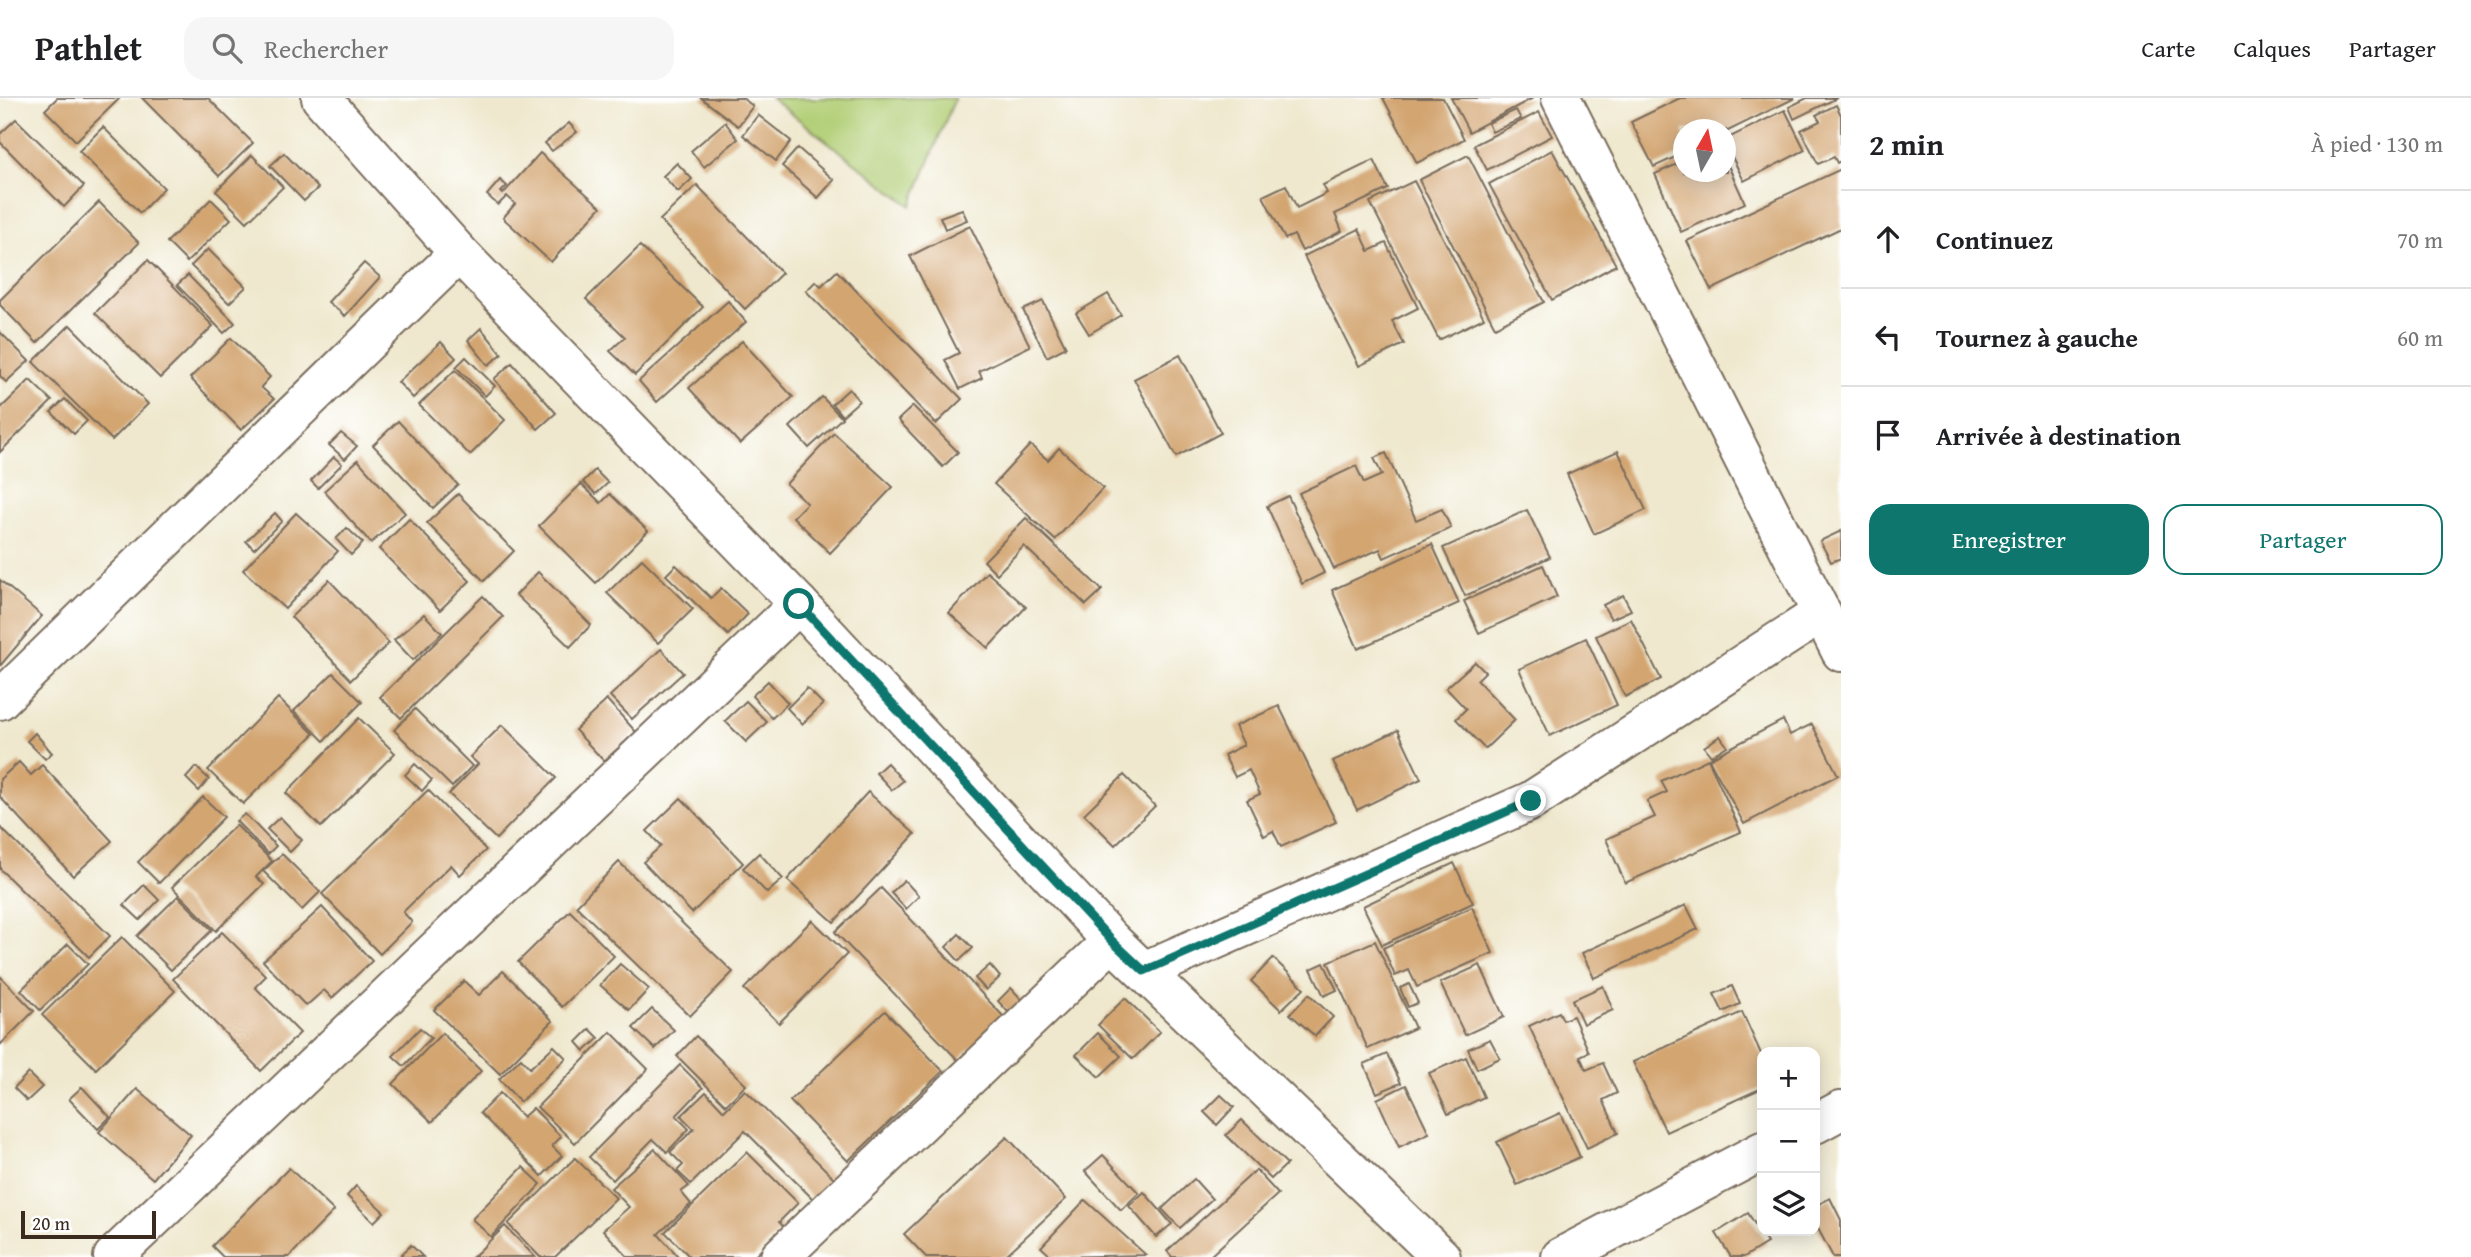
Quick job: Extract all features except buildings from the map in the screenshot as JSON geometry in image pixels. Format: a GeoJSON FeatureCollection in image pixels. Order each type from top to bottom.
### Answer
{"type":"FeatureCollection","features":[{"type":"Feature","properties":{"kind":"street"},"geometry":{"type":"LineString","coordinates":[[321,98],[459,253],[799,604],[1112,941],[1441,1257]]}},
{"type":"Feature","properties":{"kind":"street"},"geometry":{"type":"LineString","coordinates":[[1561,98],[1841,652]]}},
{"type":"Feature","properties":{"kind":"street"},"geometry":{"type":"LineString","coordinates":[[0,700],[459,253]]}},
{"type":"Feature","properties":{"kind":"street"},"geometry":{"type":"LineString","coordinates":[[114,1257],[799,604]]}},
{"type":"Feature","properties":{"kind":"street"},"geometry":{"type":"LineString","coordinates":[[1144,971],[1531,801],[1822,613]]}},
{"type":"Feature","properties":{"kind":"street"},"geometry":{"type":"LineString","coordinates":[[780,1257],[1112,941]]}},
{"type":"Feature","properties":{"kind":"street"},"geometry":{"type":"LineString","coordinates":[[1820,1121],[1841,1110]]}},
{"type":"Feature","properties":{"kind":"street"},"geometry":{"type":"LineString","coordinates":[[1561,1257],[1757,1154]]}},
{"type":"Feature","properties":{"kind":"green space"},"geometry":{"type":"Polygon","coordinates":[[[771,98],[955,98],[911,206],[771,98]]]}},
{"type":"Feature","properties":{"kind":"route"},"geometry":{"type":"LineString","coordinates":[[799,604],[1112,941],[1144,971],[1531,801]]}}]}
